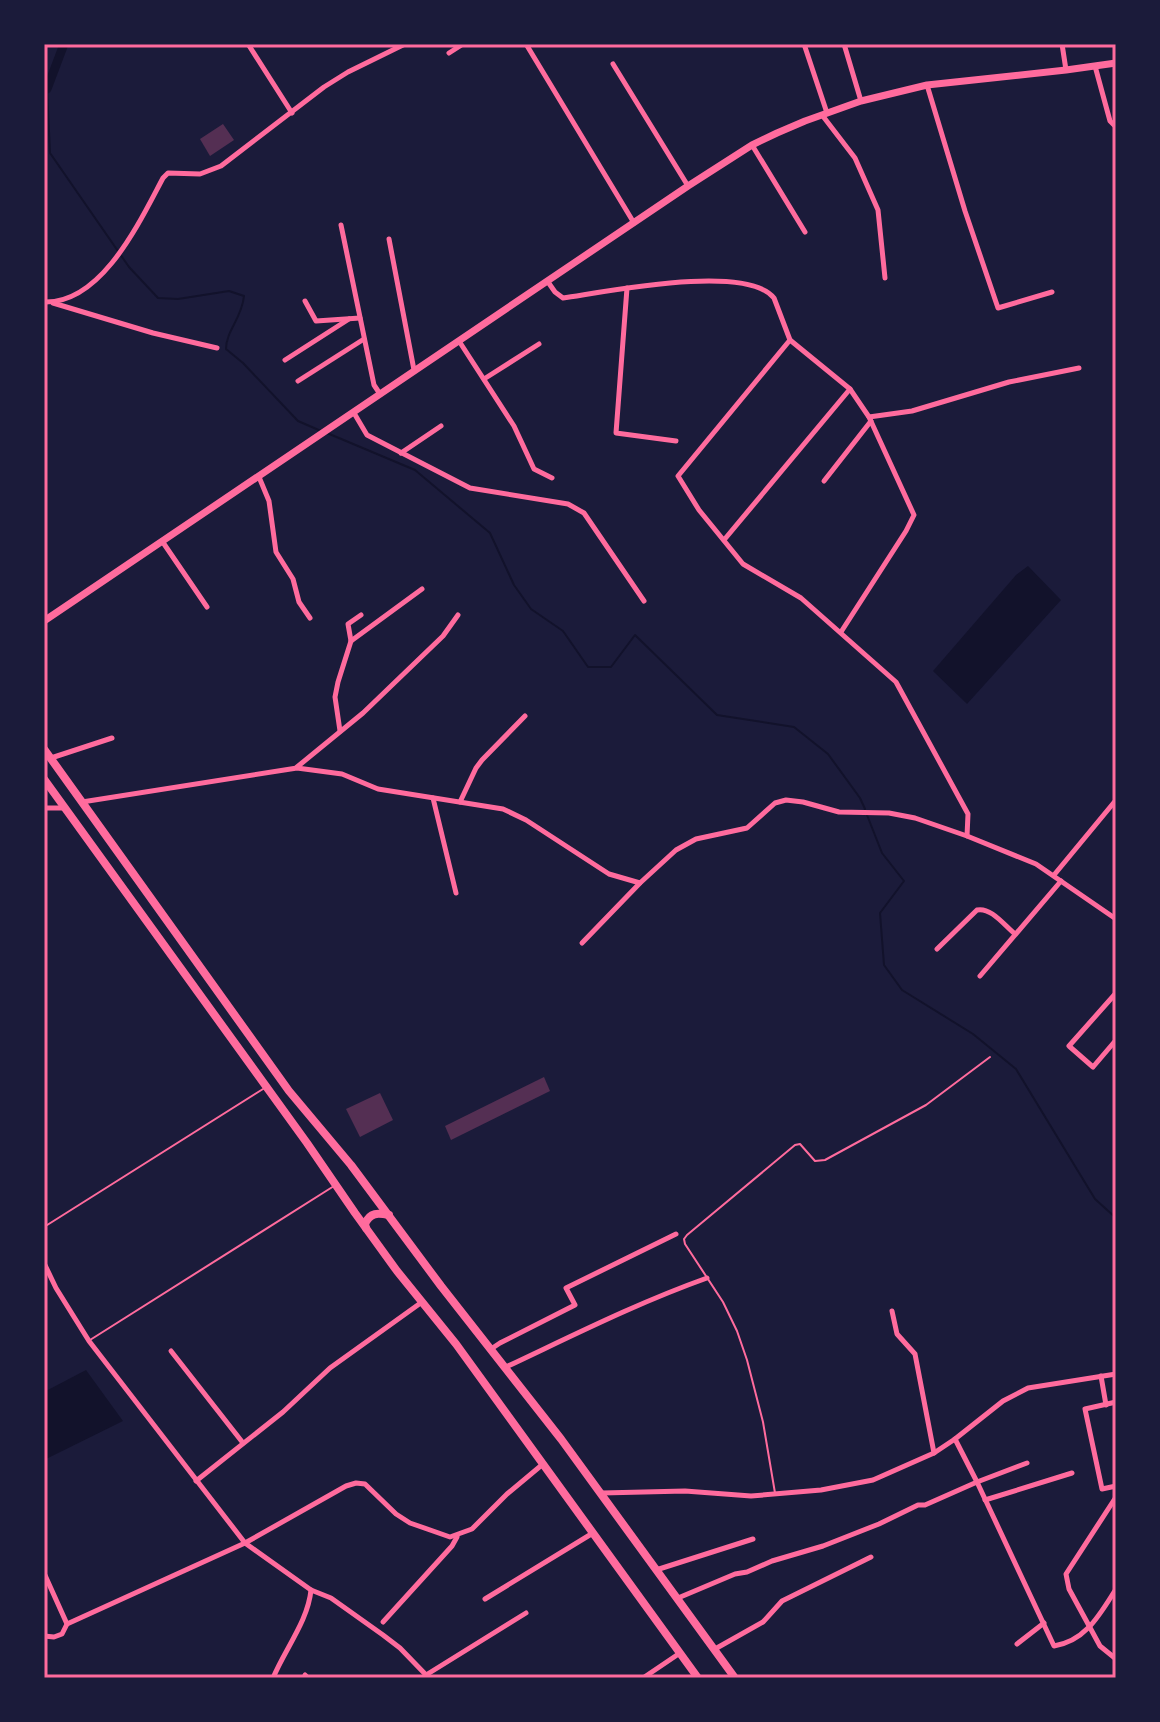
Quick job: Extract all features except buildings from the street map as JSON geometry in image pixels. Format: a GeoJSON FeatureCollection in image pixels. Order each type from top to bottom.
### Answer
{"type":"FeatureCollection","features":[{"type":"Feature","properties":{"kind":"highway"},"geometry":{"type":"LineString","coordinates":[[44,749],[289,1091],[351,1165],[505,1367],[735,1678]]}},
{"type":"Feature","properties":{"kind":"highway"},"geometry":{"type":"LineString","coordinates":[[44,779],[366,1229],[456,1344],[698,1678]]}},
{"type":"Feature","properties":{"kind":"highway"},"geometry":{"type":"LineString","coordinates":[[366,1229],[365,1224],[370,1216],[378,1213],[389,1215]]}},
{"type":"Feature","properties":{"kind":"main road"},"geometry":{"type":"LineString","coordinates":[[44,621],[752,145],[861,101],[927,85],[1116,63]]}},
{"type":"Feature","properties":{"kind":"street"},"geometry":{"type":"LineString","coordinates":[[248,44],[292,113]]}},
{"type":"Feature","properties":{"kind":"street"},"geometry":{"type":"LineString","coordinates":[[47,302],[73,295],[91,284],[114,260],[165,175],[200,174],[221,166],[324,87],[405,44]]}},
{"type":"Feature","properties":{"kind":"street"},"geometry":{"type":"LineString","coordinates":[[449,53],[463,44]]}},
{"type":"Feature","properties":{"kind":"street"},"geometry":{"type":"LineString","coordinates":[[526,44],[634,223]]}},
{"type":"Feature","properties":{"kind":"street"},"geometry":{"type":"LineString","coordinates":[[804,44],[824,114],[855,158],[878,210],[885,278]]}},
{"type":"Feature","properties":{"kind":"street"},"geometry":{"type":"LineString","coordinates":[[844,44],[861,101]]}},
{"type":"Feature","properties":{"kind":"street"},"geometry":{"type":"LineString","coordinates":[[1062,44],[1066,70]]}},
{"type":"Feature","properties":{"kind":"street"},"geometry":{"type":"LineString","coordinates":[[613,64],[688,186]]}},
{"type":"Feature","properties":{"kind":"street"},"geometry":{"type":"LineString","coordinates":[[1095,66],[1110,121],[1116,127]]}},
{"type":"Feature","properties":{"kind":"street"},"geometry":{"type":"LineString","coordinates":[[927,85],[998,308],[1052,292]]}},
{"type":"Feature","properties":{"kind":"street"},"geometry":{"type":"LineString","coordinates":[[752,145],[805,232]]}},
{"type":"Feature","properties":{"kind":"street"},"geometry":{"type":"LineString","coordinates":[[341,225],[374,385],[380,395]]}},
{"type":"Feature","properties":{"kind":"street"},"geometry":{"type":"LineString","coordinates":[[389,239],[414,370]]}},
{"type":"Feature","properties":{"kind":"street"},"geometry":{"type":"LineString","coordinates":[[548,282],[563,298],[627,288],[717,280],[753,285],[774,298],[790,340],[850,389],[870,419],[914,515],[841,632]]}},
{"type":"Feature","properties":{"kind":"street"},"geometry":{"type":"LineString","coordinates":[[627,288],[616,433],[676,441]]}},
{"type":"Feature","properties":{"kind":"street"},"geometry":{"type":"LineString","coordinates":[[305,301],[316,321],[360,318]]}},
{"type":"Feature","properties":{"kind":"street"},"geometry":{"type":"LineString","coordinates":[[47,302],[217,348]]}},
{"type":"Feature","properties":{"kind":"street"},"geometry":{"type":"LineString","coordinates":[[285,360],[349,319]]}},
{"type":"Feature","properties":{"kind":"street"},"geometry":{"type":"LineString","coordinates":[[298,381],[364,339]]}},
{"type":"Feature","properties":{"kind":"street"},"geometry":{"type":"LineString","coordinates":[[790,340],[678,476],[699,510],[743,564],[801,598],[896,682],[968,814],[967,836]]}},
{"type":"Feature","properties":{"kind":"street"},"geometry":{"type":"LineString","coordinates":[[459,341],[514,426],[534,469],[552,478]]}},
{"type":"Feature","properties":{"kind":"street"},"geometry":{"type":"LineString","coordinates":[[484,379],[539,344]]}},
{"type":"Feature","properties":{"kind":"street"},"geometry":{"type":"LineString","coordinates":[[824,481],[870,419],[912,411],[1009,382],[1079,368]]}},
{"type":"Feature","properties":{"kind":"street"},"geometry":{"type":"LineString","coordinates":[[724,540],[850,389]]}},
{"type":"Feature","properties":{"kind":"street"},"geometry":{"type":"LineString","coordinates":[[354,413],[367,435],[470,488],[568,504],[584,513],[644,601]]}},
{"type":"Feature","properties":{"kind":"street"},"geometry":{"type":"LineString","coordinates":[[401,453],[441,426]]}},
{"type":"Feature","properties":{"kind":"street"},"geometry":{"type":"LineString","coordinates":[[259,477],[269,501],[276,552],[295,583],[299,602],[310,618]]}},
{"type":"Feature","properties":{"kind":"street"},"geometry":{"type":"LineString","coordinates":[[162,541],[207,607]]}},
{"type":"Feature","properties":{"kind":"street"},"geometry":{"type":"LineString","coordinates":[[351,641],[422,589]]}},
{"type":"Feature","properties":{"kind":"street"},"geometry":{"type":"LineString","coordinates":[[340,732],[335,697],[351,641],[348,624],[361,615]]}},
{"type":"Feature","properties":{"kind":"street"},"geometry":{"type":"LineString","coordinates":[[297,768],[363,713],[443,636],[458,615]]}},
{"type":"Feature","properties":{"kind":"street"},"geometry":{"type":"LineString","coordinates":[[460,802],[482,760],[525,716]]}},
{"type":"Feature","properties":{"kind":"street"},"geometry":{"type":"LineString","coordinates":[[51,758],[112,738]]}},
{"type":"Feature","properties":{"kind":"street"},"geometry":{"type":"LineString","coordinates":[[82,802],[297,768],[342,774],[378,789],[503,809],[526,820],[609,874],[640,883]]}},
{"type":"Feature","properties":{"kind":"street"},"geometry":{"type":"LineString","coordinates":[[433,798],[456,893]]}},
{"type":"Feature","properties":{"kind":"street"},"geometry":{"type":"LineString","coordinates":[[582,943],[676,850],[696,839],[747,828],[775,803],[786,800],[839,812],[915,818],[967,836],[1036,864],[1116,919]]}},
{"type":"Feature","properties":{"kind":"street"},"geometry":{"type":"LineString","coordinates":[[1054,875],[1116,800]]}},
{"type":"Feature","properties":{"kind":"street"},"geometry":{"type":"LineString","coordinates":[[44,808],[64,808]]}},
{"type":"Feature","properties":{"kind":"street"},"geometry":{"type":"LineString","coordinates":[[980,976],[1061,881]]}},
{"type":"Feature","properties":{"kind":"street"},"geometry":{"type":"LineString","coordinates":[[937,949],[980,908],[988,910],[1015,934]]}},
{"type":"Feature","properties":{"kind":"street"},"geometry":{"type":"LineString","coordinates":[[1116,993],[1069,1046],[1093,1067],[1116,1040]]}},
{"type":"Feature","properties":{"kind":"street"},"geometry":{"type":"LineString","coordinates":[[491,1349],[575,1305],[566,1288],[676,1234]]}},
{"type":"Feature","properties":{"kind":"street"},"geometry":{"type":"LineString","coordinates":[[44,1263],[89,1341],[245,1543],[311,1590],[331,1598],[383,1635],[427,1676],[526,1613]]}},
{"type":"Feature","properties":{"kind":"street"},"geometry":{"type":"LineString","coordinates":[[505,1367],[629,1309],[707,1278]]}},
{"type":"Feature","properties":{"kind":"street"},"geometry":{"type":"LineString","coordinates":[[196,1481],[283,1412],[330,1368],[422,1302]]}},
{"type":"Feature","properties":{"kind":"street"},"geometry":{"type":"LineString","coordinates":[[892,1311],[897,1334],[915,1354],[934,1453]]}},
{"type":"Feature","properties":{"kind":"street"},"geometry":{"type":"LineString","coordinates":[[171,1351],[243,1443]]}},
{"type":"Feature","properties":{"kind":"street"},"geometry":{"type":"LineString","coordinates":[[600,1493],[685,1491],[751,1496],[821,1490],[873,1480],[934,1453],[1003,1401],[1028,1388],[1116,1374]]}},
{"type":"Feature","properties":{"kind":"street"},"geometry":{"type":"LineString","coordinates":[[1101,1376],[1106,1405]]}},
{"type":"Feature","properties":{"kind":"street"},"geometry":{"type":"LineString","coordinates":[[1116,1402],[1085,1409],[1102,1489],[1116,1486]]}},
{"type":"Feature","properties":{"kind":"street"},"geometry":{"type":"LineString","coordinates":[[955,1439],[1054,1646],[1091,1628],[1116,1589]]}},
{"type":"Feature","properties":{"kind":"street"},"geometry":{"type":"LineString","coordinates":[[677,1598],[735,1574],[823,1546],[1027,1463]]}},
{"type":"Feature","properties":{"kind":"street"},"geometry":{"type":"LineString","coordinates":[[44,1636],[62,1634],[67,1624],[245,1543],[346,1486],[365,1484],[410,1523],[450,1537],[472,1529],[543,1464]]}},
{"type":"Feature","properties":{"kind":"street"},"geometry":{"type":"LineString","coordinates":[[985,1500],[1072,1473]]}},
{"type":"Feature","properties":{"kind":"street"},"geometry":{"type":"LineString","coordinates":[[1116,1497],[1066,1574],[1069,1589],[1100,1646],[1116,1659]]}},
{"type":"Feature","properties":{"kind":"street"},"geometry":{"type":"LineString","coordinates":[[485,1599],[593,1533]]}},
{"type":"Feature","properties":{"kind":"street"},"geometry":{"type":"LineString","coordinates":[[383,1622],[458,1536]]}},
{"type":"Feature","properties":{"kind":"street"},"geometry":{"type":"LineString","coordinates":[[656,1570],[753,1539]]}},
{"type":"Feature","properties":{"kind":"street"},"geometry":{"type":"LineString","coordinates":[[714,1650],[763,1622],[782,1601],[871,1557]]}},
{"type":"Feature","properties":{"kind":"street"},"geometry":{"type":"LineString","coordinates":[[44,1573],[67,1624]]}},
{"type":"Feature","properties":{"kind":"street"},"geometry":{"type":"LineString","coordinates":[[273,1678],[310,1606],[311,1590]]}},
{"type":"Feature","properties":{"kind":"street"},"geometry":{"type":"LineString","coordinates":[[1017,1644],[1044,1623]]}},
{"type":"Feature","properties":{"kind":"street"},"geometry":{"type":"LineString","coordinates":[[643,1678],[680,1653]]}},
{"type":"Feature","properties":{"kind":"lane"},"geometry":{"type":"LineString","coordinates":[[775,1494],[763,1422],[737,1331],[684,1239],[795,1145],[800,1144],[815,1161],[825,1160],[926,1105],[990,1057]]}},
{"type":"Feature","properties":{"kind":"lane"},"geometry":{"type":"LineString","coordinates":[[44,1227],[267,1087]]}},
{"type":"Feature","properties":{"kind":"lane"},"geometry":{"type":"LineString","coordinates":[[89,1341],[335,1185]]}},
{"type":"Feature","properties":{"kind":"shaded area"},"geometry":{"type":"Polygon","coordinates":[[[1028,566],[1061,600],[967,704],[933,671],[1016,575],[1028,566]]]}},
{"type":"Feature","properties":{"kind":"shaded area"},"geometry":{"type":"Polygon","coordinates":[[[86,1370],[123,1421],[44,1460],[44,1392],[86,1370]]]}},
{"type":"Feature","properties":{"kind":"waterway"},"geometry":{"type":"LineString","coordinates":[[44,90],[64,44]]}},
{"type":"Feature","properties":{"kind":"waterway"},"geometry":{"type":"LineString","coordinates":[[47,89],[50,153],[129,267],[158,298],[178,299],[229,291],[244,296],[226,349],[298,421],[321,431]]}},
{"type":"Feature","properties":{"kind":"waterway"},"geometry":{"type":"LineString","coordinates":[[327,433],[415,470],[490,533],[514,585],[531,609],[563,631],[588,667],[611,667],[635,635],[717,715],[794,727],[828,754],[865,809]]}},
{"type":"Feature","properties":{"kind":"waterway"},"geometry":{"type":"LineString","coordinates":[[867,815],[882,853],[904,881],[880,913],[884,965],[902,990],[973,1034],[1016,1069],[1095,1199],[1116,1218]]}}]}
